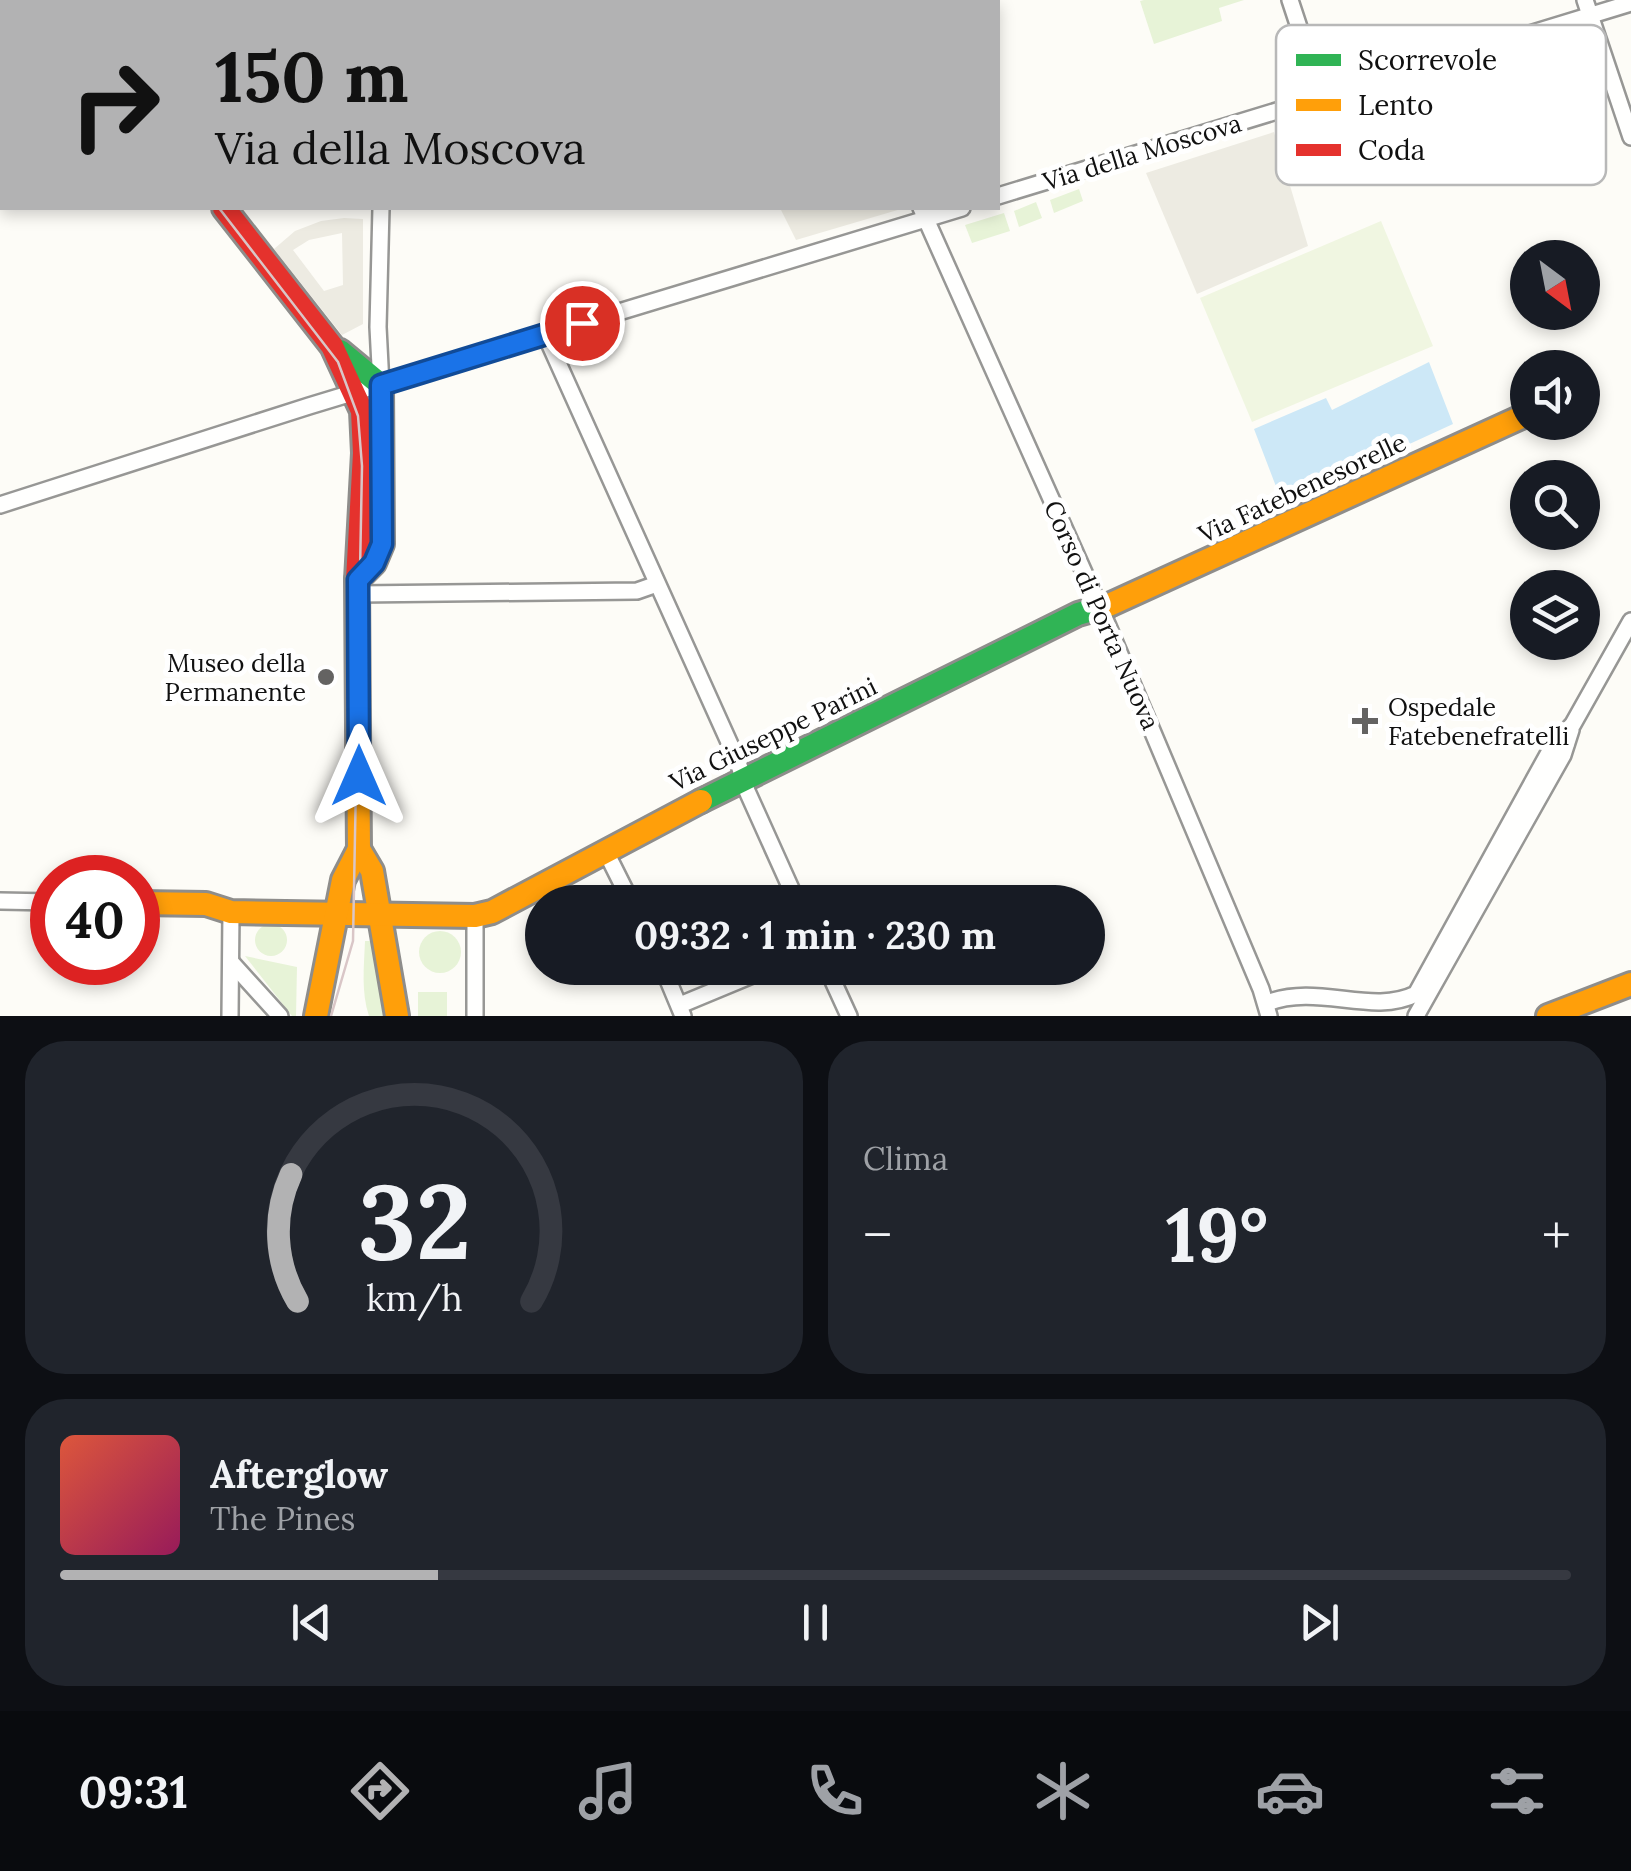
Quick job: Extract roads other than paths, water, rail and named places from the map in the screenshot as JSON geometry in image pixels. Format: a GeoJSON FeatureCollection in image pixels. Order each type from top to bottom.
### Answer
{"type":"FeatureCollection","features":[{"type":"Feature","properties":{"kind":"street"},"geometry":{"type":"LineString","coordinates":[[1290,0],[1298,25]]}},
{"type":"Feature","properties":{"kind":"street","name":"Via della Moscova"},"geometry":{"type":"LineString","coordinates":[[1537,25],[1588,8],[1631,3]]}},
{"type":"Feature","properties":{"kind":"street"},"geometry":{"type":"LineString","coordinates":[[1606,62],[1631,137]]}},
{"type":"Feature","properties":{"kind":"street","name":"Via della Moscova"},"geometry":{"type":"LineString","coordinates":[[1000,195],[1276,111]]}},
{"type":"Feature","properties":{"kind":"street"},"geometry":{"type":"LineString","coordinates":[[226,210],[254,245],[265,273],[317,338],[381,385]]}},
{"type":"Feature","properties":{"kind":"street"},"geometry":{"type":"LineString","coordinates":[[0,505],[923,213]]}},
{"type":"Feature","properties":{"kind":"street","name":"Corso di Porta Nuova"},"geometry":{"type":"LineString","coordinates":[[923,213],[1099,608],[1268,1009]]}},
{"type":"Feature","properties":{"kind":"street"},"geometry":{"type":"LineString","coordinates":[[358,587],[382,544],[378,327],[381,214]]}},
{"type":"Feature","properties":{"kind":"street"},"geometry":{"type":"LineString","coordinates":[[545,334],[790,885]]}},
{"type":"Feature","properties":{"kind":"street"},"geometry":{"type":"LineString","coordinates":[[316,1016],[343,880],[359,850],[358,587],[364,431],[355,392],[332,346]]}},
{"type":"Feature","properties":{"kind":"street","name":"Via Fatebenesorelle"},"geometry":{"type":"LineString","coordinates":[[1099,608],[1140,593],[1510,422]]}},
{"type":"Feature","properties":{"kind":"street"},"geometry":{"type":"LineString","coordinates":[[358,587],[636,591],[656,584]]}},
{"type":"Feature","properties":{"kind":"street","name":"Via Giuseppe Parini"},"geometry":{"type":"LineString","coordinates":[[475,916],[492,912],[744,779],[1078,614],[1099,608]]}},
{"type":"Feature","properties":{"kind":"street"},"geometry":{"type":"LineString","coordinates":[[1268,1009],[1293,997],[1374,1014],[1415,1012],[1563,755],[1573,724],[1631,620]]}},
{"type":"Feature","properties":{"kind":"street"},"geometry":{"type":"LineString","coordinates":[[359,850],[372,871],[396,1016]]}},
{"type":"Feature","properties":{"kind":"street"},"geometry":{"type":"LineString","coordinates":[[604,850],[622,885]]}},
{"type":"Feature","properties":{"kind":"street"},"geometry":{"type":"LineString","coordinates":[[0,901],[30,902]]}},
{"type":"Feature","properties":{"kind":"street"},"geometry":{"type":"LineString","coordinates":[[160,903],[206,904],[231,912],[475,916],[476,1016]]}},
{"type":"Feature","properties":{"kind":"street"},"geometry":{"type":"LineString","coordinates":[[230,1016],[231,912]]}},
{"type":"Feature","properties":{"kind":"street"},"geometry":{"type":"LineString","coordinates":[[231,962],[280,1016]]}},
{"type":"Feature","properties":{"kind":"street"},"geometry":{"type":"LineString","coordinates":[[1548,1016],[1631,984]]}},
{"type":"Feature","properties":{"kind":"street"},"geometry":{"type":"LineString","coordinates":[[670,985],[681,1010],[734,985]]}},
{"type":"Feature","properties":{"kind":"street"},"geometry":{"type":"LineString","coordinates":[[835,985],[849,1016]]}},
{"type":"Feature","properties":{"kind":"water"},"geometry":{"type":"Polygon","coordinates":[[[1429,362],[1453,424],[1331,480],[1328,475],[1280,497],[1254,429],[1326,398],[1332,410],[1429,362]]]}},
{"type":"Feature","properties":{"kind":"tram line"},"geometry":{"type":"LineString","coordinates":[[221,210],[338,362],[358,416],[362,466],[353,941],[331,1016]]}},
{"type":"Feature","properties":{"kind":"place","name":"Museo della Permanente"},"geometry":{"type":"Point","coordinates":[326,677]}},
{"type":"Feature","properties":{"kind":"place","name":"Ospedale Fatebenefratelli"},"geometry":{"type":"Point","coordinates":[1365,721]}}]}
